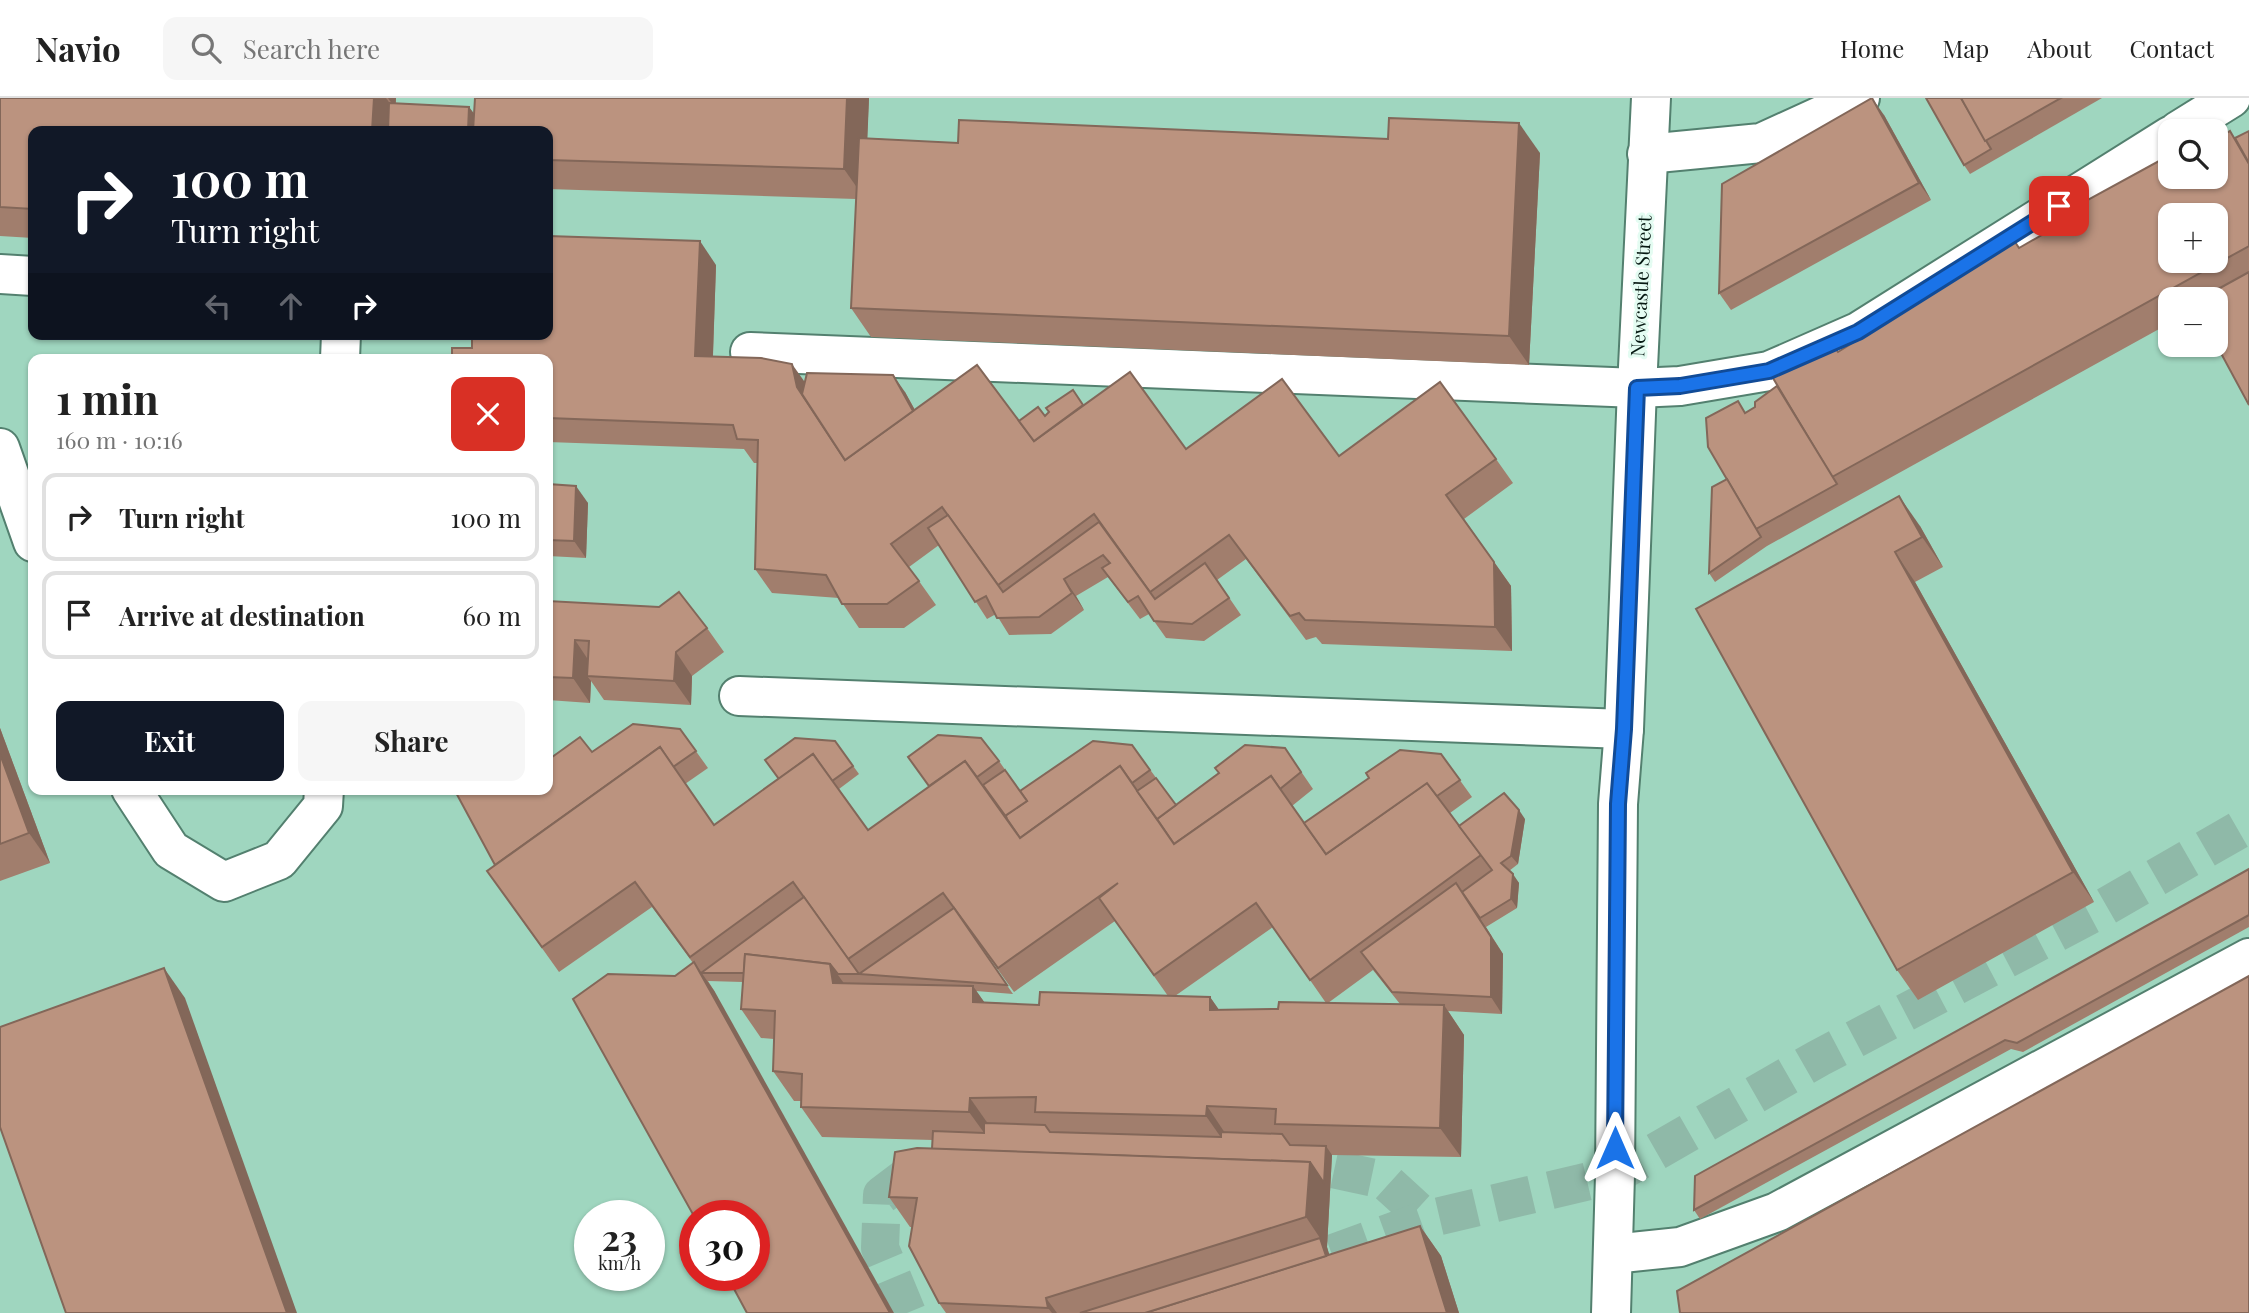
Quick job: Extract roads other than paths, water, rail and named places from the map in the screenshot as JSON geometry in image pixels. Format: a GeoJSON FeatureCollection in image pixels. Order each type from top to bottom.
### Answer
{"type":"FeatureCollection","features":[{"type":"Feature","properties":{"kind":"street","name":"Newcastle Street"},"geometry":{"type":"LineString","coordinates":[[1611,1313],[1618,804],[1624,729],[1651,98]]}},
{"type":"Feature","properties":{"kind":"street"},"geometry":{"type":"LineString","coordinates":[[1647,154],[1761,144],[1860,98]]}},
{"type":"Feature","properties":{"kind":"street"},"geometry":{"type":"LineString","coordinates":[[2197,119],[2231,98]]}},
{"type":"Feature","properties":{"kind":"street"},"geometry":{"type":"LineString","coordinates":[[750,352],[1637,388],[1680,386],[1769,371],[1858,332],[2158,144]]}},
{"type":"Feature","properties":{"kind":"street"},"geometry":{"type":"LineString","coordinates":[[0,274],[28,276]]}},
{"type":"Feature","properties":{"kind":"street"},"geometry":{"type":"LineString","coordinates":[[0,448],[28,528]]}},
{"type":"Feature","properties":{"kind":"street"},"geometry":{"type":"LineString","coordinates":[[739,695],[1624,729]]}},
{"type":"Feature","properties":{"kind":"street"},"geometry":{"type":"LineString","coordinates":[[135,795],[171,850],[224,882],[279,859],[323,806],[324,795]]}},
{"type":"Feature","properties":{"kind":"street"},"geometry":{"type":"LineString","coordinates":[[1613,1254],[1680,1247],[1777,1212],[2249,958]]}},
{"type":"Feature","properties":{"kind":"tunnel"},"geometry":{"type":"LineString","coordinates":[[1278,1273],[1427,1219],[1615,1175],[1819,1058],[2096,912],[2249,824]]}},
{"type":"Feature","properties":{"kind":"tunnel"},"geometry":{"type":"LineString","coordinates":[[1278,1163],[1304,1163],[1384,1180],[1427,1219]]}},
{"type":"Feature","properties":{"kind":"tunnel"},"geometry":{"type":"LineString","coordinates":[[907,1313],[880,1248],[882,1195],[919,1167],[935,1167]]}}]}
